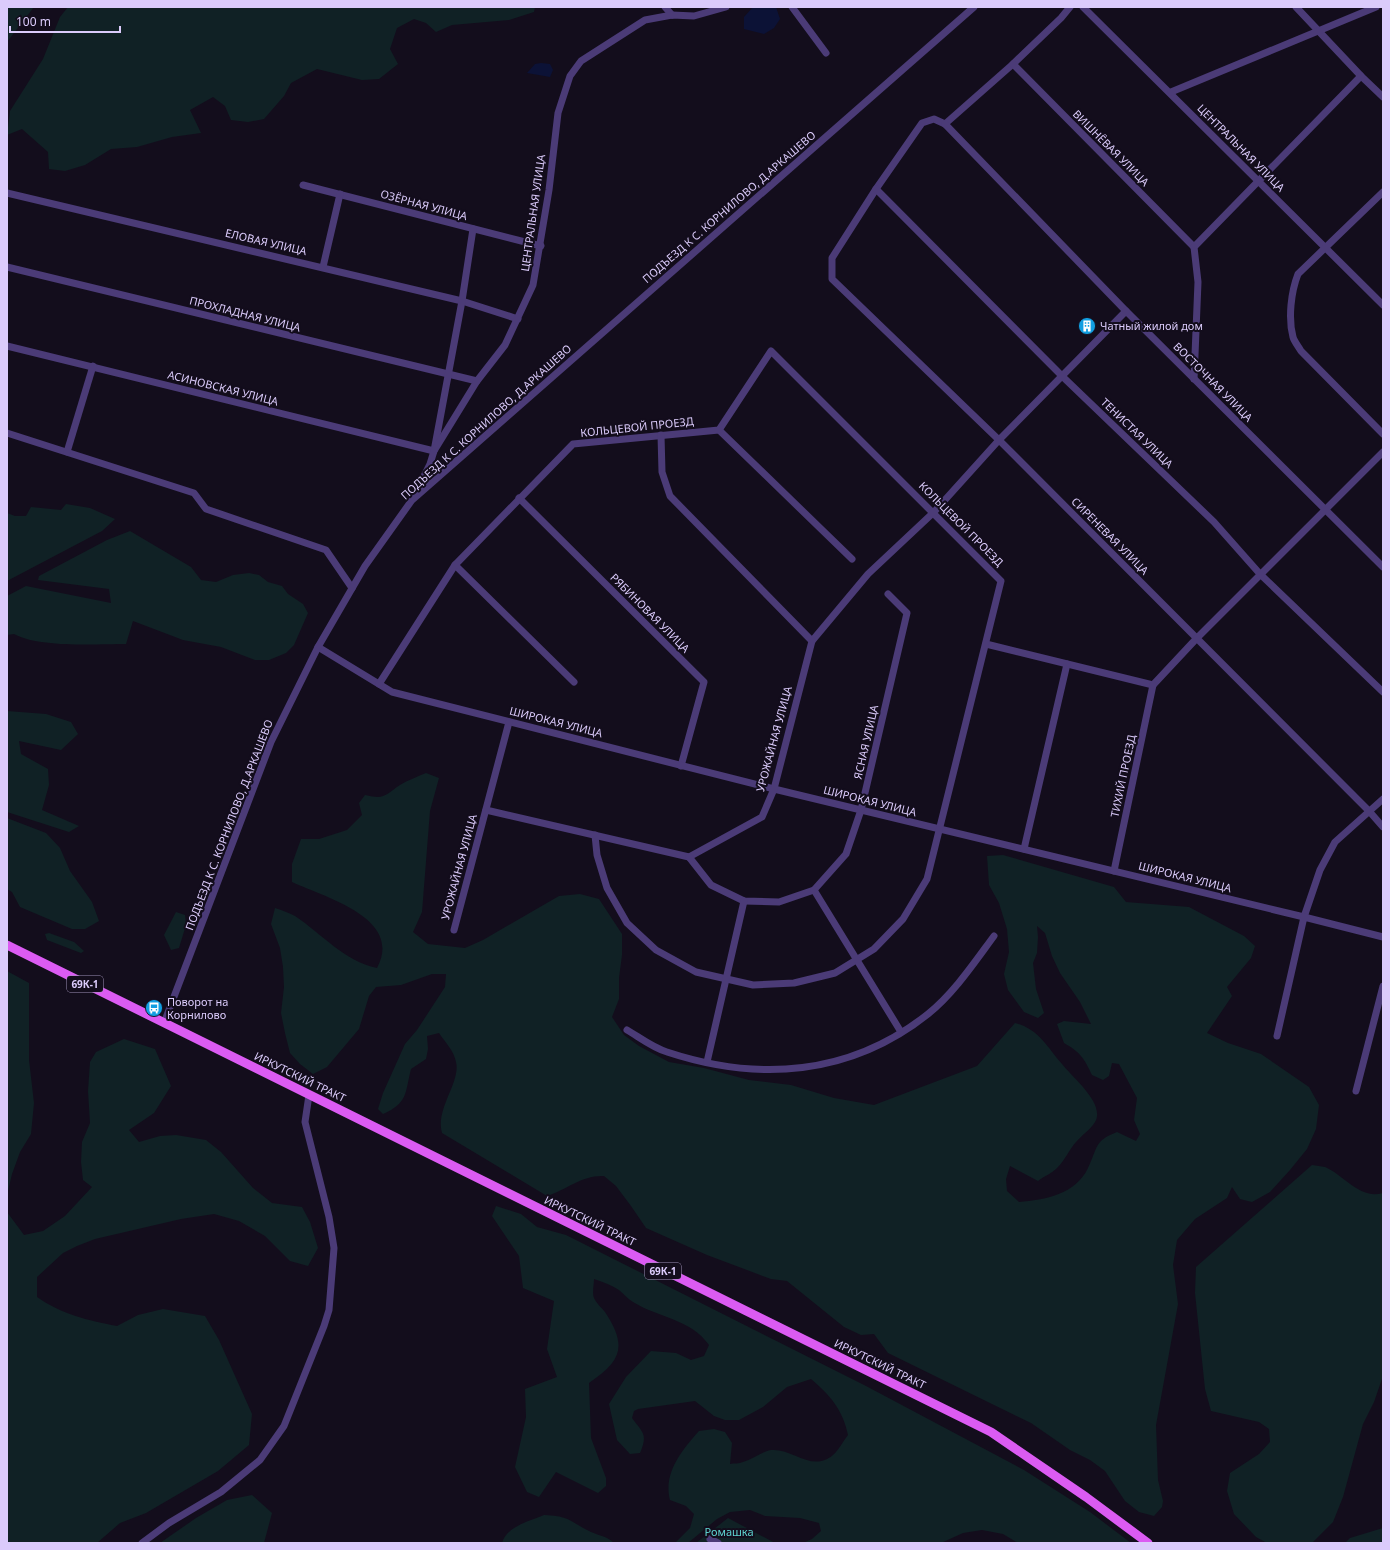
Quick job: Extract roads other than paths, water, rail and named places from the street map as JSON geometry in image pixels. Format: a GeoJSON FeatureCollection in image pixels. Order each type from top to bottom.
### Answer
{"type":"FeatureCollection","features":[{"type":"Feature","properties":{"kind":"main road","name":"ИРКУТСКИЙ ТРАКТ"},"geometry":{"type":"LineString","coordinates":[[7,945],[991,1432],[1073,1488],[1148,1543]]}},
{"type":"Feature","properties":{"kind":"street"},"geometry":{"type":"LineString","coordinates":[[665,7],[672,15]]}},
{"type":"Feature","properties":{"kind":"street","name":"ЦЕНТРАЛЬНАЯ УЛИЦА"},"geometry":{"type":"LineString","coordinates":[[412,500],[430,464],[434,451],[477,382],[505,345],[533,285],[549,190],[558,113],[570,76],[581,61],[645,20],[672,15],[694,16],[726,7]]}},
{"type":"Feature","properties":{"kind":"street"},"geometry":{"type":"LineString","coordinates":[[792,7],[826,53]]}},
{"type":"Feature","properties":{"kind":"street","name":"ПОДЪЕЗД К С. КОРНИЛОВО, Д.АРКАШЕВО"},"geometry":{"type":"LineString","coordinates":[[164,1023],[271,742],[318,647],[352,588],[365,566],[412,500],[974,7]]}},
{"type":"Feature","properties":{"kind":"street"},"geometry":{"type":"LineString","coordinates":[[876,189],[922,123],[934,119],[945,124],[1013,64],[1061,18],[1070,7]]}},
{"type":"Feature","properties":{"kind":"street","name":"ЦЕНТРАЛЬНАЯ УЛИЦА"},"geometry":{"type":"LineString","coordinates":[[1083,7],[1171,92],[1260,181],[1324,248],[1383,304]]}},
{"type":"Feature","properties":{"kind":"street"},"geometry":{"type":"LineString","coordinates":[[1296,7],[1361,76],[1383,97]]}},
{"type":"Feature","properties":{"kind":"street"},"geometry":{"type":"LineString","coordinates":[[1171,92],[1376,7]]}},
{"type":"Feature","properties":{"kind":"street","name":"ВИШНЁВАЯ УЛИЦА"},"geometry":{"type":"LineString","coordinates":[[1013,64],[1194,247]]}},
{"type":"Feature","properties":{"kind":"street"},"geometry":{"type":"LineString","coordinates":[[1194,379],[1198,282],[1194,247],[1361,76]]}},
{"type":"Feature","properties":{"kind":"street","name":"ВОСТОЧНАЯ УЛИЦА"},"geometry":{"type":"LineString","coordinates":[[945,124],[1126,311],[1383,567]]}},
{"type":"Feature","properties":{"kind":"street","name":"ОЗЁРНАЯ УЛИЦА"},"geometry":{"type":"LineString","coordinates":[[302,185],[540,246]]}},
{"type":"Feature","properties":{"kind":"street","name":"СИРЕНЕВАЯ УЛИЦА"},"geometry":{"type":"LineString","coordinates":[[876,189],[832,258],[832,279],[999,440],[1196,639],[1370,811]]}},
{"type":"Feature","properties":{"kind":"street","name":"ТЕНИСТАЯ УЛИЦА"},"geometry":{"type":"LineString","coordinates":[[876,189],[1063,377],[1214,522],[1260,574],[1383,692]]}},
{"type":"Feature","properties":{"kind":"street"},"geometry":{"type":"LineString","coordinates":[[1383,192],[1298,274],[1294,285],[1291,313],[1293,337],[1301,350],[1383,434]]}},
{"type":"Feature","properties":{"kind":"street","name":"ЕЛОВАЯ УЛИЦА"},"geometry":{"type":"LineString","coordinates":[[7,193],[462,301],[518,319]]}},
{"type":"Feature","properties":{"kind":"street"},"geometry":{"type":"LineString","coordinates":[[323,267],[340,194]]}},
{"type":"Feature","properties":{"kind":"street"},"geometry":{"type":"LineString","coordinates":[[434,451],[462,301],[473,229]]}},
{"type":"Feature","properties":{"kind":"street","name":"ПРОХЛАДНАЯ УЛИЦА"},"geometry":{"type":"LineString","coordinates":[[7,267],[477,382]]}},
{"type":"Feature","properties":{"kind":"street"},"geometry":{"type":"LineString","coordinates":[[661,435],[662,472],[670,496],[812,641],[868,574],[934,512],[999,440],[1063,377],[1126,311]]}},
{"type":"Feature","properties":{"kind":"street","name":"АСИНОВСКАЯ УЛИЦА"},"geometry":{"type":"LineString","coordinates":[[7,346],[434,451]]}},
{"type":"Feature","properties":{"kind":"street","name":"КОЛЬЦЕВОЙ ПРОЕЗД"},"geometry":{"type":"LineString","coordinates":[[379,684],[455,565],[573,444],[719,430],[771,351],[934,512],[1001,581],[941,829],[927,879],[903,919],[874,949],[835,973],[794,984],[752,985],[696,972],[656,950],[627,923],[607,888],[597,855],[595,835]]}},
{"type":"Feature","properties":{"kind":"street"},"geometry":{"type":"LineString","coordinates":[[67,452],[93,366]]}},
{"type":"Feature","properties":{"kind":"street"},"geometry":{"type":"LineString","coordinates":[[719,430],[852,559]]}},
{"type":"Feature","properties":{"kind":"street"},"geometry":{"type":"LineString","coordinates":[[7,433],[194,493],[206,509],[326,550],[352,588]]}},
{"type":"Feature","properties":{"kind":"street"},"geometry":{"type":"LineString","coordinates":[[986,644],[1153,685],[1260,574],[1383,452]]}},
{"type":"Feature","properties":{"kind":"street","name":"РЯБИНОВАЯ УЛИЦА"},"geometry":{"type":"LineString","coordinates":[[519,498],[704,682],[681,766]]}},
{"type":"Feature","properties":{"kind":"street"},"geometry":{"type":"LineString","coordinates":[[455,565],[574,682]]}},
{"type":"Feature","properties":{"kind":"street","name":"ЯСНАЯ УЛИЦА"},"geometry":{"type":"LineString","coordinates":[[689,857],[711,885],[744,901],[779,902],[814,890],[846,854],[861,810],[907,613],[888,594]]}},
{"type":"Feature","properties":{"kind":"street","name":"УРОЖАЙНАЯ УЛИЦА"},"geometry":{"type":"LineString","coordinates":[[486,810],[689,857],[762,817],[774,789],[812,641]]}},
{"type":"Feature","properties":{"kind":"street","name":"ШИРОКАЯ УЛИЦА"},"geometry":{"type":"LineString","coordinates":[[318,647],[392,692],[774,789],[1383,936]]}},
{"type":"Feature","properties":{"kind":"street"},"geometry":{"type":"LineString","coordinates":[[1024,849],[1067,664]]}},
{"type":"Feature","properties":{"kind":"street","name":"ТИХИЙ ПРОЕЗД"},"geometry":{"type":"LineString","coordinates":[[1114,871],[1153,685]]}},
{"type":"Feature","properties":{"kind":"street","name":"УРОЖАЙНАЯ УЛИЦА"},"geometry":{"type":"LineString","coordinates":[[454,930],[509,722]]}},
{"type":"Feature","properties":{"kind":"street"},"geometry":{"type":"LineString","coordinates":[[1277,1036],[1304,917],[1320,870],[1335,842],[1383,799]]}},
{"type":"Feature","properties":{"kind":"street"},"geometry":{"type":"LineString","coordinates":[[1370,811],[1383,827]]}},
{"type":"Feature","properties":{"kind":"street"},"geometry":{"type":"LineString","coordinates":[[814,890],[901,1032]]}},
{"type":"Feature","properties":{"kind":"street"},"geometry":{"type":"LineString","coordinates":[[707,1062],[744,901]]}},
{"type":"Feature","properties":{"kind":"street"},"geometry":{"type":"LineString","coordinates":[[627,1030],[665,1052],[707,1062],[752,1070],[794,1069],[832,1063],[868,1050],[901,1032],[928,1014],[971,968],[994,936]]}},
{"type":"Feature","properties":{"kind":"street"},"geometry":{"type":"LineString","coordinates":[[1356,1091],[1383,986]]}},
{"type":"Feature","properties":{"kind":"street"},"geometry":{"type":"LineString","coordinates":[[142,1543],[169,1523],[221,1492],[260,1460],[284,1426],[324,1326],[329,1310],[334,1248],[329,1217],[304,1122],[309,1095]]}},
{"type":"Feature","properties":{"kind":"street"},"geometry":{"type":"LineString","coordinates":[[710,1539],[718,1543]]}},
{"type":"Feature","properties":{"kind":"place","name":"Чатный жилой дом"},"geometry":{"type":"Point","coordinates":[1087,326]}},
{"type":"Feature","properties":{"kind":"place","name":"Поворот на Корнилово"},"geometry":{"type":"Point","coordinates":[154,1008]}},
{"type":"Feature","properties":{"kind":"park label","name":"Ромашка"},"geometry":{"type":"Point","coordinates":[729,1532]}}]}
